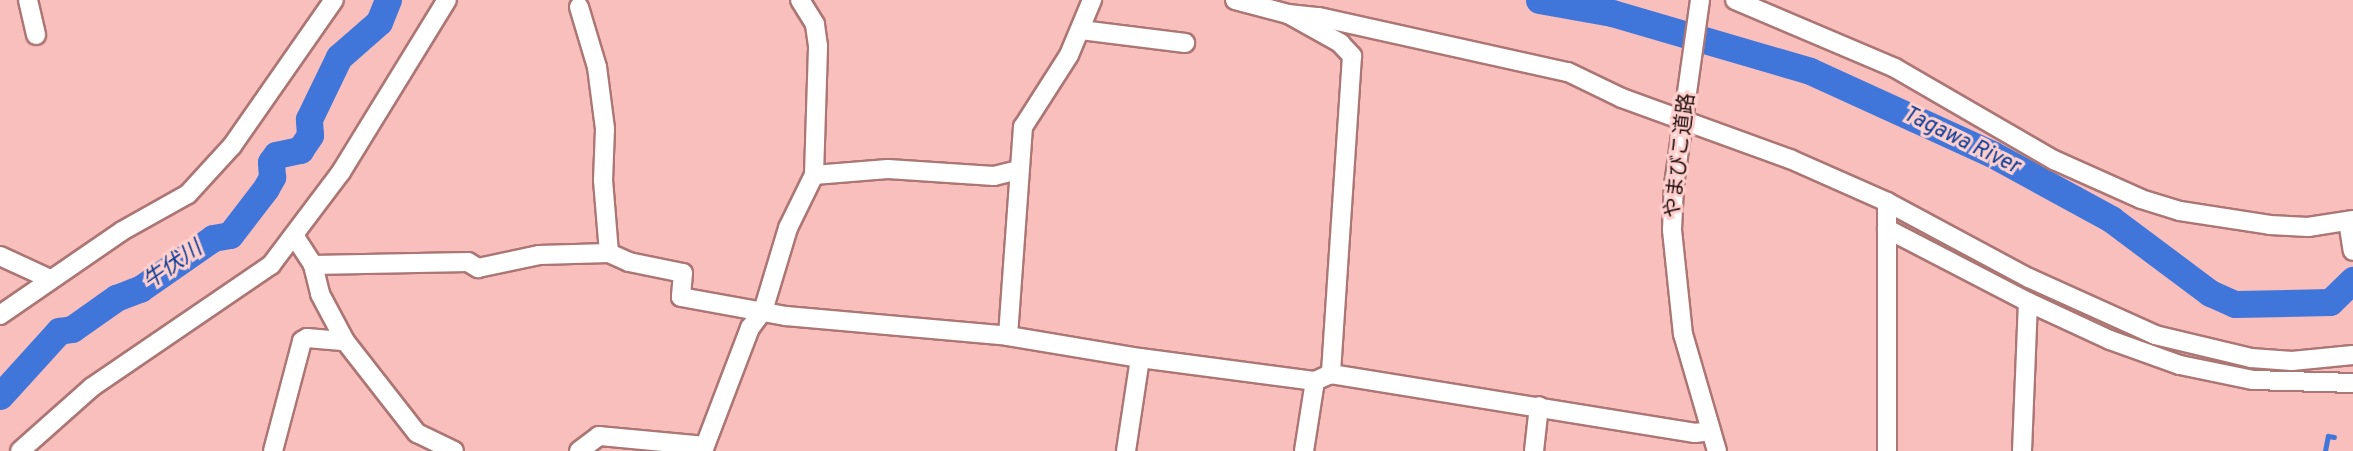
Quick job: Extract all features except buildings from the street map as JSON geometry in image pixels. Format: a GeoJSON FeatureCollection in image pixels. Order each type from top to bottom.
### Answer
{"type":"FeatureCollection","features":[{"type":"Feature","properties":{"kind":"street"},"geometry":{"type":"LineString","coordinates":[[28,0],[36,35]]}},
{"type":"Feature","properties":{"kind":"street"},"geometry":{"type":"LineString","coordinates":[[0,315],[48,278],[188,194],[226,154],[334,0]]}},
{"type":"Feature","properties":{"kind":"street"},"geometry":{"type":"LineString","coordinates":[[20,451],[92,387],[271,264],[295,237],[341,172],[447,0]]}},
{"type":"Feature","properties":{"kind":"street"},"geometry":{"type":"LineString","coordinates":[[579,451],[599,436],[704,449],[750,328],[763,312],[788,228],[814,175],[818,46],[815,24],[800,0]]}},
{"type":"Feature","properties":{"kind":"street"},"geometry":{"type":"LineString","coordinates":[[1008,336],[1015,263],[1013,239],[1023,127],[1070,55],[1092,0]]}},
{"type":"Feature","properties":{"kind":"street","name":"やまびこ道路"},"geometry":{"type":"LineString","coordinates":[[1700,0],[1674,184],[1675,282],[1683,334],[1717,451]]}},
{"type":"Feature","properties":{"kind":"street"},"geometry":{"type":"LineString","coordinates":[[1735,0],[1895,68],[2054,160],[2141,199],[2180,212],[2270,225],[2308,227],[2350,222],[2353,251]]}},
{"type":"Feature","properties":{"kind":"street"},"geometry":{"type":"LineString","coordinates":[[1243,1],[1288,14],[1319,17],[1568,72],[1685,112],[1887,202],[2029,278],[2155,335],[2251,358],[2292,361],[2353,355]]}},
{"type":"Feature","properties":{"kind":"street"},"geometry":{"type":"LineString","coordinates":[[579,7],[597,67],[605,129],[603,180],[609,253]]}},
{"type":"Feature","properties":{"kind":"street"},"geometry":{"type":"LineString","coordinates":[[1288,14],[1340,43],[1352,56],[1323,378],[1304,451]]}},
{"type":"Feature","properties":{"kind":"street"},"geometry":{"type":"LineString","coordinates":[[1081,30],[1185,43]]}},
{"type":"Feature","properties":{"kind":"street"},"geometry":{"type":"LineString","coordinates":[[814,175],[888,169],[994,176],[1018,170]]}},
{"type":"Feature","properties":{"kind":"street"},"geometry":{"type":"LineString","coordinates":[[1887,202],[1887,451]]}},
{"type":"Feature","properties":{"kind":"street"},"geometry":{"type":"LineString","coordinates":[[1887,229],[2028,302],[2110,340],[2180,365],[2253,380],[2353,383]]}},
{"type":"Feature","properties":{"kind":"street"},"geometry":{"type":"LineString","coordinates":[[295,237],[313,265],[320,294],[345,341],[417,434],[454,451]]}},
{"type":"Feature","properties":{"kind":"street"},"geometry":{"type":"LineString","coordinates":[[313,265],[468,262],[478,268],[539,255],[609,253],[629,262],[683,273],[681,297],[763,312],[1008,336],[1140,358],[1323,378],[1539,406],[1695,433],[1711,431]]}},
{"type":"Feature","properties":{"kind":"street"},"geometry":{"type":"LineString","coordinates":[[0,256],[48,278]]}},
{"type":"Feature","properties":{"kind":"street"},"geometry":{"type":"LineString","coordinates":[[2022,451],[2028,302]]}},
{"type":"Feature","properties":{"kind":"street"},"geometry":{"type":"LineString","coordinates":[[273,451],[302,341],[307,338],[345,341]]}},
{"type":"Feature","properties":{"kind":"street"},"geometry":{"type":"LineString","coordinates":[[1126,451],[1140,358]]}},
{"type":"Feature","properties":{"kind":"street"},"geometry":{"type":"LineString","coordinates":[[1534,451],[1539,406]]}},
{"type":"Feature","properties":{"kind":"waterway","name":"牛伏川"},"geometry":{"type":"LineString","coordinates":[[0,396],[59,331],[72,329],[116,298],[140,289],[213,238],[230,235],[266,188],[272,177],[271,162],[276,155],[300,150],[310,135],[309,119],[339,57],[379,22],[388,0]]}},
{"type":"Feature","properties":{"kind":"waterway","name":"Tagawa River"},"geometry":{"type":"LineString","coordinates":[[1539,0],[1612,13],[1810,71],[1992,154],[2111,219],[2210,293],[2235,304],[2330,302],[2353,280]]}},
{"type":"Feature","properties":{"kind":"waterway"},"geometry":{"type":"LineString","coordinates":[[2325,451],[2328,436],[2334,437]]}}]}
